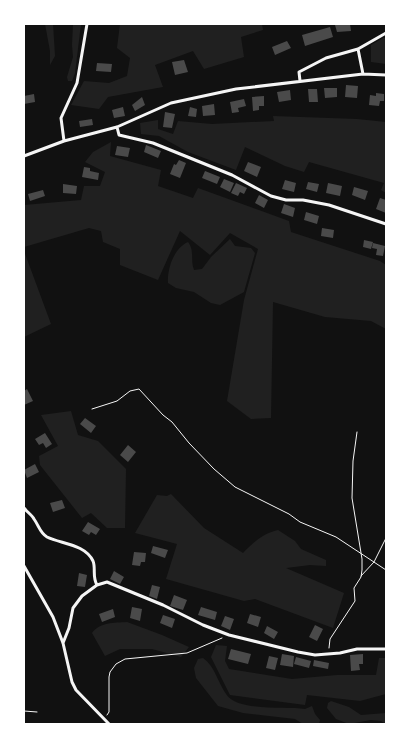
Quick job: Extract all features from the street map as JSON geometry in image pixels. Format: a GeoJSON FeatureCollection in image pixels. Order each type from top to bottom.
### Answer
{"type":"FeatureCollection","features":[{"type":"Feature","properties":{"kind":"street"},"geometry":{"type":"LineString","coordinates":[[64,141],[61,118],[77,82],[87,24]]}},
{"type":"Feature","properties":{"kind":"street"},"geometry":{"type":"LineString","coordinates":[[300,81],[300,72],[326,58],[358,49],[386,33]]}},
{"type":"Feature","properties":{"kind":"street"},"geometry":{"type":"LineString","coordinates":[[358,49],[363,74]]}},
{"type":"Feature","properties":{"kind":"street"},"geometry":{"type":"LineString","coordinates":[[24,156],[64,141],[117,127],[171,103],[236,89],[363,74],[386,75]]}},
{"type":"Feature","properties":{"kind":"street"},"geometry":{"type":"LineString","coordinates":[[117,127],[119,135],[153,143],[232,175],[271,196],[286,200],[303,200],[329,205],[386,224]]}},
{"type":"Feature","properties":{"kind":"street"},"geometry":{"type":"LineString","coordinates":[[24,508],[34,518],[41,532],[46,536],[75,547],[86,553],[93,561],[94,579],[97,585]]}},
{"type":"Feature","properties":{"kind":"street"},"geometry":{"type":"LineString","coordinates":[[24,566],[53,617],[63,643],[72,682],[76,690],[110,724]]}},
{"type":"Feature","properties":{"kind":"street"},"geometry":{"type":"LineString","coordinates":[[63,643],[69,628],[73,608],[82,596],[97,585],[107,582],[163,605],[203,626],[229,635],[315,655],[340,654],[357,649],[386,649]]}},
{"type":"Feature","properties":{"kind":"path"},"geometry":{"type":"LineString","coordinates":[[92,409],[117,401],[130,391],[139,389],[163,415],[172,422],[189,443],[214,469],[235,487],[289,514],[300,522],[336,537],[386,570]]}},
{"type":"Feature","properties":{"kind":"path"},"geometry":{"type":"LineString","coordinates":[[357,432],[353,461],[352,498],[362,555],[361,577]]}},
{"type":"Feature","properties":{"kind":"path"},"geometry":{"type":"LineString","coordinates":[[328,654],[330,639],[355,601],[354,588],[374,562],[386,538]]}},
{"type":"Feature","properties":{"kind":"path"},"geometry":{"type":"LineString","coordinates":[[105,720],[109,712],[110,672],[116,664],[125,659],[187,653],[229,635]]}},
{"type":"Feature","properties":{"kind":"path"},"geometry":{"type":"LineString","coordinates":[[24,711],[37,712]]}},
{"type":"Feature","properties":{"kind":"shaded area"},"geometry":{"type":"Polygon","coordinates":[[[45,24],[53,24],[55,56],[50,65],[50,51],[45,24]]]}},
{"type":"Feature","properties":{"kind":"shaded area"},"geometry":{"type":"Polygon","coordinates":[[[73,24],[81,24],[75,73],[72,81],[68,81],[67,77],[73,57],[73,24]]]}},
{"type":"Feature","properties":{"kind":"shaded area"},"geometry":{"type":"Polygon","coordinates":[[[120,24],[262,24],[263,30],[241,37],[244,57],[204,69],[193,51],[155,65],[163,87],[108,97],[99,109],[71,105],[84,81],[109,83],[127,76],[130,58],[117,48],[120,24]]]}},
{"type":"Feature","properties":{"kind":"shaded area"},"geometry":{"type":"Polygon","coordinates":[[[383,38],[386,38],[386,64],[371,62],[371,45],[383,38]]]}},
{"type":"Feature","properties":{"kind":"shaded area"},"geometry":{"type":"Polygon","coordinates":[[[273,116],[357,119],[386,122],[386,193],[381,190],[384,183],[309,162],[304,172],[285,166],[245,147],[236,170],[188,152],[159,136],[141,134],[140,123],[158,120],[158,129],[173,134],[178,121],[212,124],[274,121],[273,116]]]}},
{"type":"Feature","properties":{"kind":"shaded area"},"geometry":{"type":"Polygon","coordinates":[[[111,142],[110,156],[161,170],[158,186],[193,198],[198,188],[289,221],[291,232],[380,261],[386,265],[386,329],[371,321],[325,317],[273,302],[271,418],[251,419],[227,401],[244,300],[258,249],[230,233],[210,255],[180,231],[158,280],[120,265],[120,249],[103,242],[101,231],[89,228],[24,247],[24,205],[81,200],[84,186],[100,186],[105,172],[85,162],[93,152],[111,142]]]}},
{"type":"Feature","properties":{"kind":"shaded area"},"geometry":{"type":"Polygon","coordinates":[[[230,239],[235,246],[251,248],[255,253],[244,292],[220,305],[211,303],[194,292],[176,288],[168,283],[170,265],[175,254],[183,245],[188,242],[190,245],[194,270],[202,269],[211,257],[230,239]]]}},
{"type":"Feature","properties":{"kind":"shaded area"},"geometry":{"type":"Polygon","coordinates":[[[24,251],[51,324],[24,337],[24,251]]]}},
{"type":"Feature","properties":{"kind":"shaded area"},"geometry":{"type":"Polygon","coordinates":[[[71,411],[78,435],[98,441],[126,469],[125,528],[107,528],[91,513],[82,518],[40,465],[39,456],[58,446],[41,415],[71,411]]]}},
{"type":"Feature","properties":{"kind":"shaded area"},"geometry":{"type":"Polygon","coordinates":[[[171,494],[204,528],[243,553],[263,536],[278,530],[295,541],[301,549],[326,560],[326,566],[310,565],[286,568],[344,593],[333,628],[255,599],[244,601],[166,579],[177,544],[135,533],[157,495],[167,496],[171,494]]]}},
{"type":"Feature","properties":{"kind":"shaded area"},"geometry":{"type":"Polygon","coordinates":[[[127,622],[189,647],[181,657],[152,649],[120,649],[105,656],[92,633],[95,629],[103,625],[127,622]]]}},
{"type":"Feature","properties":{"kind":"shaded area"},"geometry":{"type":"Polygon","coordinates":[[[216,645],[227,646],[225,661],[229,669],[292,679],[337,675],[376,675],[379,658],[386,658],[386,694],[360,701],[307,695],[305,705],[230,695],[211,657],[216,645]]]}},
{"type":"Feature","properties":{"kind":"shaded area"},"geometry":{"type":"Polygon","coordinates":[[[203,658],[211,665],[223,690],[232,700],[240,704],[262,707],[305,709],[312,706],[315,714],[320,720],[319,724],[303,724],[295,719],[243,713],[218,706],[196,678],[194,668],[198,659],[203,658]]]}},
{"type":"Feature","properties":{"kind":"shaded area"},"geometry":{"type":"Polygon","coordinates":[[[331,701],[349,707],[361,715],[386,713],[386,724],[381,721],[371,720],[349,724],[336,719],[327,708],[328,703],[331,701]]]}},
{"type":"Feature","properties":{"kind":"building"},"geometry":{"type":"Polygon","coordinates":[[[350,24],[351,31],[337,32],[335,25],[350,24]]]}},
{"type":"Feature","properties":{"kind":"building"},"geometry":{"type":"Polygon","coordinates":[[[330,27],[333,37],[305,46],[302,35],[330,27]]]}},
{"type":"Feature","properties":{"kind":"building"},"geometry":{"type":"Polygon","coordinates":[[[287,41],[291,48],[275,55],[272,47],[287,41]]]}},
{"type":"Feature","properties":{"kind":"building"},"geometry":{"type":"Polygon","coordinates":[[[184,60],[188,72],[175,75],[172,62],[184,60]]]}},
{"type":"Feature","properties":{"kind":"building"},"geometry":{"type":"Polygon","coordinates":[[[97,63],[112,64],[111,72],[96,71],[97,63]]]}},
{"type":"Feature","properties":{"kind":"building"},"geometry":{"type":"Polygon","coordinates":[[[346,85],[358,86],[357,98],[345,97],[346,85]]]}},
{"type":"Feature","properties":{"kind":"building"},"geometry":{"type":"Polygon","coordinates":[[[324,88],[337,88],[337,97],[325,98],[324,88]]]}},
{"type":"Feature","properties":{"kind":"building"},"geometry":{"type":"Polygon","coordinates":[[[308,89],[317,89],[318,102],[309,102],[308,89]]]}},
{"type":"Feature","properties":{"kind":"building"},"geometry":{"type":"Polygon","coordinates":[[[290,90],[291,100],[279,102],[277,92],[290,90]]]}},
{"type":"Feature","properties":{"kind":"building"},"geometry":{"type":"Polygon","coordinates":[[[376,93],[384,94],[384,101],[380,101],[379,106],[369,105],[370,95],[376,96],[376,93]]]}},
{"type":"Feature","properties":{"kind":"building"},"geometry":{"type":"Polygon","coordinates":[[[34,94],[35,102],[24,104],[24,96],[34,94]]]}},
{"type":"Feature","properties":{"kind":"building"},"geometry":{"type":"Polygon","coordinates":[[[264,96],[264,106],[259,106],[259,110],[253,111],[252,97],[264,96]]]}},
{"type":"Feature","properties":{"kind":"building"},"geometry":{"type":"Polygon","coordinates":[[[142,97],[145,105],[135,111],[132,105],[142,97]]]}},
{"type":"Feature","properties":{"kind":"building"},"geometry":{"type":"Polygon","coordinates":[[[244,99],[246,106],[238,108],[239,112],[232,113],[230,102],[244,99]]]}},
{"type":"Feature","properties":{"kind":"building"},"geometry":{"type":"Polygon","coordinates":[[[214,104],[215,115],[203,116],[202,106],[214,104]]]}},
{"type":"Feature","properties":{"kind":"building"},"geometry":{"type":"Polygon","coordinates":[[[123,107],[125,116],[114,118],[112,110],[123,107]]]}},
{"type":"Feature","properties":{"kind":"building"},"geometry":{"type":"Polygon","coordinates":[[[190,107],[197,109],[196,117],[188,116],[190,107]]]}},
{"type":"Feature","properties":{"kind":"building"},"geometry":{"type":"Polygon","coordinates":[[[165,112],[175,114],[172,128],[163,127],[165,112]]]}},
{"type":"Feature","properties":{"kind":"building"},"geometry":{"type":"Polygon","coordinates":[[[92,119],[93,125],[80,127],[79,121],[92,119]]]}},
{"type":"Feature","properties":{"kind":"building"},"geometry":{"type":"Polygon","coordinates":[[[146,145],[161,151],[158,158],[144,152],[146,145]]]}},
{"type":"Feature","properties":{"kind":"building"},"geometry":{"type":"Polygon","coordinates":[[[117,146],[130,148],[128,157],[115,155],[117,146]]]}},
{"type":"Feature","properties":{"kind":"building"},"geometry":{"type":"Polygon","coordinates":[[[179,160],[186,163],[180,178],[170,174],[174,164],[176,165],[179,160]]]}},
{"type":"Feature","properties":{"kind":"building"},"geometry":{"type":"Polygon","coordinates":[[[248,162],[261,167],[257,177],[244,171],[248,162]]]}},
{"type":"Feature","properties":{"kind":"building"},"geometry":{"type":"Polygon","coordinates":[[[84,167],[90,168],[90,171],[99,173],[98,180],[82,177],[84,167]]]}},
{"type":"Feature","properties":{"kind":"building"},"geometry":{"type":"Polygon","coordinates":[[[205,171],[220,177],[217,184],[202,178],[205,171]]]}},
{"type":"Feature","properties":{"kind":"building"},"geometry":{"type":"Polygon","coordinates":[[[224,179],[234,183],[230,192],[220,187],[224,179]]]}},
{"type":"Feature","properties":{"kind":"building"},"geometry":{"type":"Polygon","coordinates":[[[285,180],[296,183],[294,192],[282,189],[285,180]]]}},
{"type":"Feature","properties":{"kind":"building"},"geometry":{"type":"Polygon","coordinates":[[[308,182],[319,184],[317,192],[306,189],[308,182]]]}},
{"type":"Feature","properties":{"kind":"building"},"geometry":{"type":"Polygon","coordinates":[[[236,183],[247,188],[244,194],[240,192],[238,196],[231,193],[236,183]]]}},
{"type":"Feature","properties":{"kind":"building"},"geometry":{"type":"Polygon","coordinates":[[[328,183],[342,186],[340,196],[326,193],[328,183]]]}},
{"type":"Feature","properties":{"kind":"building"},"geometry":{"type":"Polygon","coordinates":[[[63,184],[77,186],[76,194],[63,193],[63,184]]]}},
{"type":"Feature","properties":{"kind":"building"},"geometry":{"type":"Polygon","coordinates":[[[354,187],[368,191],[365,200],[352,195],[354,187]]]}},
{"type":"Feature","properties":{"kind":"building"},"geometry":{"type":"Polygon","coordinates":[[[43,190],[45,196],[30,201],[28,194],[43,190]]]}},
{"type":"Feature","properties":{"kind":"building"},"geometry":{"type":"Polygon","coordinates":[[[259,195],[268,200],[264,208],[255,203],[259,195]]]}},
{"type":"Feature","properties":{"kind":"building"},"geometry":{"type":"Polygon","coordinates":[[[380,198],[386,200],[386,213],[376,209],[380,198]]]}},
{"type":"Feature","properties":{"kind":"building"},"geometry":{"type":"Polygon","coordinates":[[[284,204],[295,208],[293,217],[281,213],[284,204]]]}},
{"type":"Feature","properties":{"kind":"building"},"geometry":{"type":"Polygon","coordinates":[[[306,212],[319,216],[317,224],[304,220],[306,212]]]}},
{"type":"Feature","properties":{"kind":"building"},"geometry":{"type":"Polygon","coordinates":[[[322,228],[334,230],[333,238],[321,236],[322,228]]]}},
{"type":"Feature","properties":{"kind":"building"},"geometry":{"type":"Polygon","coordinates":[[[364,240],[373,242],[371,249],[363,247],[364,240]]]}},
{"type":"Feature","properties":{"kind":"building"},"geometry":{"type":"Polygon","coordinates":[[[373,243],[385,246],[383,256],[376,255],[377,249],[372,248],[373,243]]]}},
{"type":"Feature","properties":{"kind":"building"},"geometry":{"type":"Polygon","coordinates":[[[27,389],[33,401],[24,405],[24,391],[27,389]]]}},
{"type":"Feature","properties":{"kind":"building"},"geometry":{"type":"Polygon","coordinates":[[[85,418],[96,426],[91,433],[80,424],[85,418]]]}},
{"type":"Feature","properties":{"kind":"building"},"geometry":{"type":"Polygon","coordinates":[[[45,433],[52,444],[46,448],[43,443],[39,445],[35,439],[45,433]]]}},
{"type":"Feature","properties":{"kind":"building"},"geometry":{"type":"Polygon","coordinates":[[[128,445],[136,452],[128,462],[120,455],[128,445]]]}},
{"type":"Feature","properties":{"kind":"building"},"geometry":{"type":"Polygon","coordinates":[[[35,464],[39,472],[27,478],[24,470],[35,464]]]}},
{"type":"Feature","properties":{"kind":"building"},"geometry":{"type":"Polygon","coordinates":[[[62,500],[65,508],[53,512],[50,503],[62,500]]]}},
{"type":"Feature","properties":{"kind":"building"},"geometry":{"type":"Polygon","coordinates":[[[88,522],[100,529],[96,535],[91,532],[89,535],[82,531],[88,522]]]}},
{"type":"Feature","properties":{"kind":"building"},"geometry":{"type":"Polygon","coordinates":[[[153,546],[168,550],[165,558],[151,553],[153,546]]]}},
{"type":"Feature","properties":{"kind":"building"},"geometry":{"type":"Polygon","coordinates":[[[134,552],[146,553],[145,562],[141,562],[140,566],[132,565],[134,552]]]}},
{"type":"Feature","properties":{"kind":"building"},"geometry":{"type":"Polygon","coordinates":[[[114,571],[124,577],[120,584],[110,579],[114,571]]]}},
{"type":"Feature","properties":{"kind":"building"},"geometry":{"type":"Polygon","coordinates":[[[79,573],[87,575],[85,587],[77,586],[79,573]]]}},
{"type":"Feature","properties":{"kind":"building"},"geometry":{"type":"Polygon","coordinates":[[[152,585],[160,587],[157,599],[149,596],[152,585]]]}},
{"type":"Feature","properties":{"kind":"building"},"geometry":{"type":"Polygon","coordinates":[[[174,595],[187,600],[183,610],[170,606],[174,595]]]}},
{"type":"Feature","properties":{"kind":"building"},"geometry":{"type":"Polygon","coordinates":[[[132,607],[142,609],[140,621],[130,618],[132,607]]]}},
{"type":"Feature","properties":{"kind":"building"},"geometry":{"type":"Polygon","coordinates":[[[201,607],[217,612],[215,620],[198,615],[201,607]]]}},
{"type":"Feature","properties":{"kind":"building"},"geometry":{"type":"Polygon","coordinates":[[[113,609],[115,617],[102,622],[99,614],[113,609]]]}},
{"type":"Feature","properties":{"kind":"building"},"geometry":{"type":"Polygon","coordinates":[[[250,614],[261,617],[258,627],[247,623],[250,614]]]}},
{"type":"Feature","properties":{"kind":"building"},"geometry":{"type":"Polygon","coordinates":[[[163,615],[175,619],[172,628],[160,623],[163,615]]]}},
{"type":"Feature","properties":{"kind":"building"},"geometry":{"type":"Polygon","coordinates":[[[225,616],[234,619],[230,630],[221,626],[225,616]]]}},
{"type":"Feature","properties":{"kind":"building"},"geometry":{"type":"Polygon","coordinates":[[[315,625],[323,629],[317,641],[309,637],[315,625]]]}},
{"type":"Feature","properties":{"kind":"building"},"geometry":{"type":"Polygon","coordinates":[[[267,626],[278,632],[274,639],[264,633],[267,626]]]}},
{"type":"Feature","properties":{"kind":"building"},"geometry":{"type":"Polygon","coordinates":[[[231,649],[251,654],[248,664],[228,659],[231,649]]]}},
{"type":"Feature","properties":{"kind":"building"},"geometry":{"type":"Polygon","coordinates":[[[282,654],[294,656],[293,667],[280,665],[282,654]]]}},
{"type":"Feature","properties":{"kind":"building"},"geometry":{"type":"Polygon","coordinates":[[[363,654],[363,664],[359,664],[360,670],[351,671],[350,655],[363,654]]]}},
{"type":"Feature","properties":{"kind":"building"},"geometry":{"type":"Polygon","coordinates":[[[269,656],[278,658],[275,670],[266,668],[269,656]]]}},
{"type":"Feature","properties":{"kind":"building"},"geometry":{"type":"Polygon","coordinates":[[[296,657],[311,661],[309,668],[294,664],[296,657]]]}},
{"type":"Feature","properties":{"kind":"building"},"geometry":{"type":"Polygon","coordinates":[[[314,660],[329,663],[328,669],[313,666],[314,660]]]}}]}
